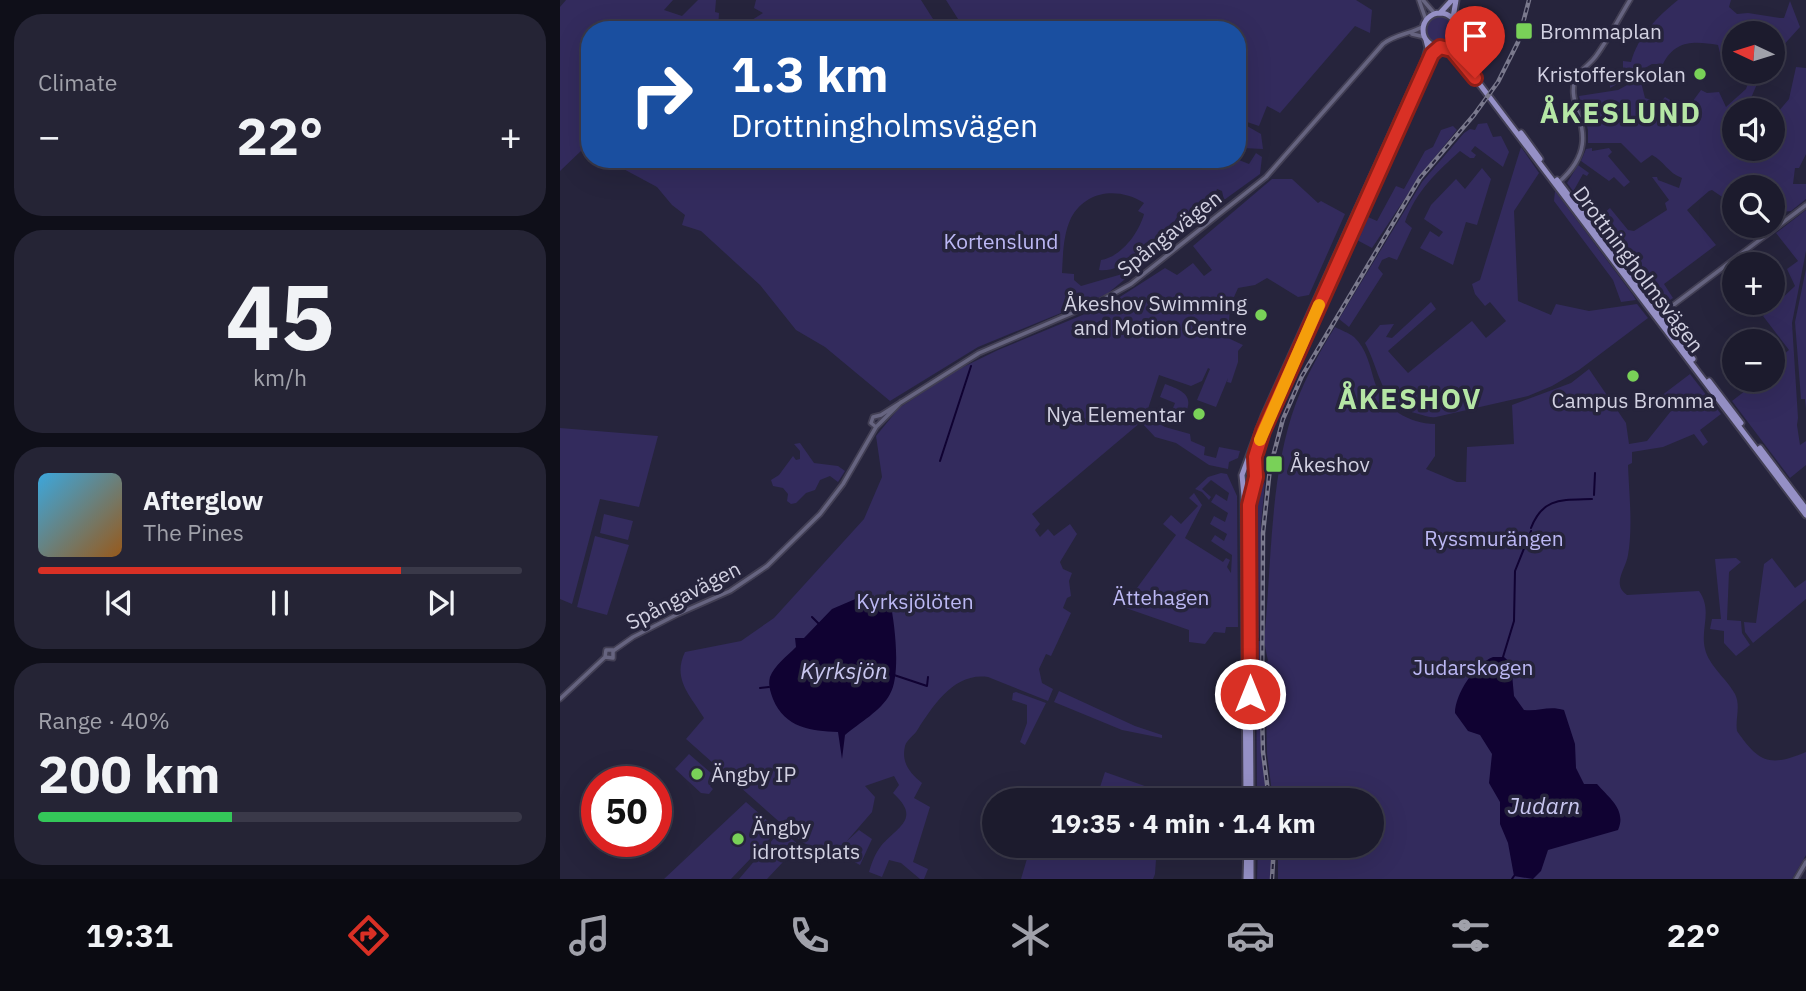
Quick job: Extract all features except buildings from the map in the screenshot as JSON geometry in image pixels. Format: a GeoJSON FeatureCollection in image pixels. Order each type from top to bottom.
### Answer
{"type":"FeatureCollection","features":[{"type":"Feature","properties":{"kind":"main road"},"geometry":{"type":"LineString","coordinates":[[1249,788],[1242,480],[1244,471],[1264,416],[1425,59],[1428,48],[1425,23],[1454,0]]}},
{"type":"Feature","properties":{"kind":"main road"},"geometry":{"type":"LineString","coordinates":[[1249,788],[1249,505],[1256,452],[1274,404],[1428,63],[1455,36],[1454,0]]}},
{"type":"Feature","properties":{"kind":"main road"},"geometry":{"type":"LineString","coordinates":[[1438,13],[1453,18]]}},
{"type":"Feature","properties":{"kind":"main road","name":"Drottningholmsvägen"},"geometry":{"type":"LineString","coordinates":[[1455,36],[1458,50],[1474,74],[1806,515]]}},
{"type":"Feature","properties":{"kind":"main road"},"geometry":{"type":"LineString","coordinates":[[1425,39],[1442,47]]}},
{"type":"Feature","properties":{"kind":"main road","name":"Drottningholmsvägen"},"geometry":{"type":"LineString","coordinates":[[1442,47],[1454,52],[1474,74]]}},
{"type":"Feature","properties":{"kind":"main road"},"geometry":{"type":"LineString","coordinates":[[1244,471],[1255,472]]}},
{"type":"Feature","properties":{"kind":"main road","name":"Drottningholmsvägen"},"geometry":{"type":"LineString","coordinates":[[1780,478],[1806,509]]}},
{"type":"Feature","properties":{"kind":"main road"},"geometry":{"type":"LineString","coordinates":[[1242,480],[1254,482]]}},
{"type":"Feature","properties":{"kind":"main road"},"geometry":{"type":"LineString","coordinates":[[1249,858],[1249,879]]}},
{"type":"Feature","properties":{"kind":"street"},"geometry":{"type":"LineString","coordinates":[[1421,0],[1438,13]]}},
{"type":"Feature","properties":{"kind":"street"},"geometry":{"type":"LineString","coordinates":[[1421,0],[1425,23]]}},
{"type":"Feature","properties":{"kind":"street"},"geometry":{"type":"LineString","coordinates":[[1557,184],[1570,172],[1583,147],[1583,130],[1575,94],[1577,76],[1596,55],[1630,0]]}},
{"type":"Feature","properties":{"kind":"street","name":"Spångavägen"},"geometry":{"type":"LineString","coordinates":[[877,416],[979,353],[1100,301],[1131,284],[1266,177],[1383,44],[1392,38],[1410,33],[1425,23]]}},
{"type":"Feature","properties":{"kind":"street"},"geometry":{"type":"LineString","coordinates":[[1410,33],[1425,39]]}},
{"type":"Feature","properties":{"kind":"street"},"geometry":{"type":"LineString","coordinates":[[1664,313],[1806,205]]}},
{"type":"Feature","properties":{"kind":"street","name":"Spångavägen"},"geometry":{"type":"LineString","coordinates":[[560,699],[585,679],[605,657],[613,658],[613,651],[633,637],[730,592],[767,566],[826,506],[843,484],[874,426],[903,399]]}},
{"type":"Feature","properties":{"kind":"street"},"geometry":{"type":"LineString","coordinates":[[874,426],[872,418],[877,416],[881,422]]}},
{"type":"Feature","properties":{"kind":"street"},"geometry":{"type":"LineString","coordinates":[[1796,879],[1806,862]]}},
{"type":"Feature","properties":{"kind":"green space"},"geometry":{"type":"Polygon","coordinates":[[[566,0],[673,0],[664,10],[682,16],[698,0],[716,0],[715,12],[719,13],[719,21],[581,21],[581,151],[560,171],[560,7],[566,0]]]}},
{"type":"Feature","properties":{"kind":"green space"},"geometry":{"type":"Polygon","coordinates":[[[756,0],[921,0],[934,21],[750,21],[763,13],[754,8],[756,0]]]}},
{"type":"Feature","properties":{"kind":"green space"},"geometry":{"type":"Polygon","coordinates":[[[946,0],[1356,0],[1372,10],[1370,33],[1355,26],[1280,113],[1267,106],[1259,126],[1247,122],[1247,126],[1261,134],[1263,149],[1246,148],[1246,21],[959,21],[946,0]]]}},
{"type":"Feature","properties":{"kind":"green space"},"geometry":{"type":"Polygon","coordinates":[[[1678,0],[1731,0],[1729,7],[1737,14],[1784,18],[1790,1],[1800,27],[1785,44],[1785,21],[1722,21],[1721,57],[1718,45],[1686,44],[1673,50],[1663,64],[1652,64],[1610,88],[1609,71],[1623,70],[1623,61],[1631,62],[1638,44],[1663,13],[1678,0]]]}},
{"type":"Feature","properties":{"kind":"green space"},"geometry":{"type":"Polygon","coordinates":[[[1440,15],[1450,20],[1455,30],[1450,40],[1440,45],[1430,40],[1425,30],[1430,20],[1440,15]]]}},
{"type":"Feature","properties":{"kind":"green space"},"geometry":{"type":"Polygon","coordinates":[[[1796,67],[1806,68],[1806,154],[1799,168],[1795,168],[1793,184],[1806,184],[1806,199],[1791,211],[1785,212],[1785,175],[1722,175],[1722,197],[1712,190],[1709,191],[1687,210],[1716,245],[1664,284],[1673,298],[1661,306],[1567,183],[1578,165],[1589,173],[1587,176],[1583,174],[1574,190],[1598,218],[1610,208],[1628,230],[1634,231],[1667,210],[1665,203],[1669,200],[1652,177],[1679,188],[1682,178],[1652,155],[1641,163],[1621,143],[1588,143],[1588,130],[1579,96],[1618,90],[1640,78],[1645,98],[1660,103],[1665,97],[1677,104],[1690,105],[1701,90],[1707,93],[1719,92],[1722,98],[1722,161],[1785,161],[1785,104],[1789,99],[1796,67]]]}},
{"type":"Feature","properties":{"kind":"green space"},"geometry":{"type":"Polygon","coordinates":[[[1748,84],[1757,84],[1751,98],[1736,98],[1748,84]]]}},
{"type":"Feature","properties":{"kind":"green space"},"geometry":{"type":"Polygon","coordinates":[[[1487,123],[1493,137],[1501,136],[1509,152],[1503,167],[1475,146],[1471,151],[1476,155],[1474,158],[1460,151],[1435,175],[1421,191],[1405,222],[1412,228],[1397,260],[1389,257],[1382,260],[1378,268],[1383,274],[1349,327],[1339,319],[1422,182],[1464,133],[1470,129],[1475,130],[1478,124],[1487,123]]]}},
{"type":"Feature","properties":{"kind":"green space"},"geometry":{"type":"Polygon","coordinates":[[[1453,126],[1457,130],[1422,173],[1372,248],[1357,240],[1368,217],[1377,221],[1396,186],[1404,189],[1425,151],[1433,147],[1441,130],[1453,126]]]}},
{"type":"Feature","properties":{"kind":"green space"},"geometry":{"type":"Polygon","coordinates":[[[1521,147],[1539,173],[1514,211],[1518,301],[1551,315],[1556,304],[1589,311],[1637,304],[1648,318],[1579,370],[1528,396],[1436,417],[1403,409],[1382,385],[1365,343],[1380,325],[1394,324],[1386,337],[1392,338],[1431,302],[1436,309],[1388,351],[1408,373],[1472,321],[1486,338],[1506,321],[1490,302],[1485,306],[1475,294],[1472,284],[1480,280],[1521,147]]]}},
{"type":"Feature","properties":{"kind":"green space"},"geometry":{"type":"Polygon","coordinates":[[[1592,148],[1592,151],[1609,148],[1612,152],[1608,156],[1630,182],[1624,187],[1614,177],[1609,181],[1581,161],[1586,149],[1592,148]]]}},
{"type":"Feature","properties":{"kind":"green space","name":"Kortenslund"},"geometry":{"type":"Polygon","coordinates":[[[1256,153],[1262,157],[1260,174],[1224,200],[1222,191],[1217,189],[1212,203],[1217,205],[1202,219],[1200,216],[1204,206],[1199,203],[1193,217],[1180,212],[1167,234],[1162,233],[1156,247],[1162,249],[1142,266],[1130,265],[1099,270],[1101,260],[1122,249],[1138,229],[1144,214],[1138,211],[1144,203],[1114,193],[1094,197],[1085,202],[1077,209],[1068,225],[1062,273],[1074,274],[1074,280],[1081,286],[1136,270],[1107,294],[978,347],[890,401],[825,347],[796,330],[760,285],[701,231],[682,225],[685,215],[672,205],[657,187],[622,168],[1246,168],[1246,163],[1249,164],[1256,153]]]}},
{"type":"Feature","properties":{"kind":"green space"},"geometry":{"type":"Polygon","coordinates":[[[1482,168],[1491,179],[1477,225],[1466,222],[1453,265],[1420,248],[1430,231],[1439,237],[1443,232],[1424,219],[1431,205],[1456,179],[1465,189],[1482,168]]]}},
{"type":"Feature","properties":{"kind":"green space","name":"Kyrksjölöten"},"geometry":{"type":"Polygon","coordinates":[[[1272,179],[1292,179],[1318,203],[1321,201],[1345,214],[1309,295],[1298,297],[1267,278],[1255,285],[1238,288],[1230,306],[1228,338],[1243,345],[1238,351],[1238,362],[1231,383],[1227,382],[1228,378],[1216,407],[1197,400],[1210,369],[1208,368],[1202,381],[1191,386],[1159,375],[1146,415],[1165,427],[1190,434],[1191,441],[1205,447],[1204,455],[1216,458],[1219,447],[1240,451],[1238,458],[1229,462],[1228,469],[1209,465],[1176,443],[1155,437],[1141,422],[1032,514],[1040,524],[1035,530],[1040,537],[1048,529],[1054,536],[1070,524],[1077,534],[1060,562],[1063,569],[1072,573],[1069,581],[1071,596],[1067,598],[1063,608],[1071,613],[1051,656],[1046,654],[1039,669],[1042,683],[1053,689],[1048,701],[988,677],[965,680],[946,692],[907,741],[905,763],[922,783],[914,798],[930,807],[913,862],[928,869],[924,879],[920,879],[901,863],[889,860],[882,877],[869,872],[879,849],[904,822],[906,816],[906,810],[893,793],[899,785],[894,776],[865,786],[875,797],[872,812],[846,842],[859,830],[872,839],[860,865],[841,855],[838,860],[802,842],[686,739],[704,718],[684,686],[681,670],[685,652],[741,641],[774,618],[864,519],[882,477],[876,436],[899,408],[957,370],[1109,304],[1165,268],[1177,275],[1193,263],[1204,276],[1212,270],[1193,246],[1272,179]]]}},
{"type":"Feature","properties":{"kind":"green space"},"geometry":{"type":"Polygon","coordinates":[[[1555,191],[1636,300],[1621,302],[1613,280],[1554,201],[1555,191]]]}},
{"type":"Feature","properties":{"kind":"green space"},"geometry":{"type":"Polygon","coordinates":[[[1806,210],[1806,251],[1792,323],[1797,425],[1800,445],[1806,441],[1806,465],[1790,478],[1732,401],[1744,392],[1785,392],[1785,353],[1789,350],[1785,345],[1785,329],[1773,329],[1763,316],[1785,315],[1785,295],[1795,286],[1787,269],[1798,261],[1780,238],[1785,238],[1785,226],[1806,210]]]}},
{"type":"Feature","properties":{"kind":"green space"},"geometry":{"type":"Polygon","coordinates":[[[1806,269],[1806,409],[1805,399],[1801,399],[1795,322],[1806,269]]]}},
{"type":"Feature","properties":{"kind":"green space","name":"Judarskogen"},"geometry":{"type":"Polygon","coordinates":[[[1335,327],[1352,336],[1362,347],[1379,392],[1391,407],[1407,418],[1435,424],[1435,456],[1426,469],[1457,482],[1466,482],[1467,447],[1514,444],[1512,405],[1571,383],[1589,369],[1626,423],[1629,444],[1647,441],[1671,411],[1661,396],[1690,374],[1721,414],[1700,430],[1708,442],[1703,446],[1694,434],[1663,447],[1632,452],[1632,463],[1628,465],[1629,544],[1620,586],[1627,595],[1699,591],[1706,613],[1705,649],[1710,661],[1735,694],[1738,703],[1737,731],[1752,750],[1766,759],[1783,760],[1806,752],[1806,855],[1792,879],[1278,879],[1278,858],[1384,858],[1384,788],[1271,788],[1267,754],[1265,662],[1268,661],[1264,641],[1276,490],[1287,431],[1300,393],[1335,327]]]}},
{"type":"Feature","properties":{"kind":"green space"},"geometry":{"type":"Polygon","coordinates":[[[1165,384],[1185,394],[1188,408],[1185,414],[1171,413],[1175,403],[1160,397],[1165,384]]]}},
{"type":"Feature","properties":{"kind":"green space"},"geometry":{"type":"Polygon","coordinates":[[[560,428],[658,436],[639,507],[600,499],[572,604],[560,599],[560,428]]]}},
{"type":"Feature","properties":{"kind":"green space"},"geometry":{"type":"Polygon","coordinates":[[[800,443],[814,463],[838,466],[845,471],[838,482],[830,476],[820,480],[815,490],[791,504],[787,501],[788,494],[783,488],[773,486],[771,480],[779,475],[793,456],[796,460],[800,459],[800,451],[794,444],[800,443]]]}},
{"type":"Feature","properties":{"kind":"green space","name":"Ättehagen"},"geometry":{"type":"Polygon","coordinates":[[[1227,474],[1237,496],[1238,627],[1226,627],[1225,633],[1214,632],[1205,644],[1189,642],[1189,630],[1123,607],[1176,535],[1163,524],[1171,515],[1181,524],[1198,506],[1189,498],[1194,493],[1202,505],[1185,538],[1223,562],[1226,558],[1230,560],[1227,567],[1231,573],[1232,555],[1211,541],[1215,535],[1224,541],[1227,534],[1210,524],[1214,516],[1225,522],[1228,513],[1211,502],[1216,494],[1227,501],[1229,493],[1211,480],[1202,489],[1211,497],[1209,500],[1195,489],[1208,477],[1227,474]]]}},
{"type":"Feature","properties":{"kind":"green space"},"geometry":{"type":"Polygon","coordinates":[[[1265,482],[1261,524],[1259,638],[1256,637],[1255,505],[1257,493],[1265,482]]]}},
{"type":"Feature","properties":{"kind":"green space"},"geometry":{"type":"Polygon","coordinates":[[[604,514],[633,521],[628,540],[600,533],[604,514]]]}},
{"type":"Feature","properties":{"kind":"green space"},"geometry":{"type":"Polygon","coordinates":[[[595,536],[629,545],[607,615],[577,607],[595,536]]]}},
{"type":"Feature","properties":{"kind":"green space"},"geometry":{"type":"Polygon","coordinates":[[[1736,558],[1741,562],[1729,572],[1727,620],[1741,621],[1742,633],[1750,645],[1736,656],[1724,643],[1724,631],[1710,629],[1712,619],[1721,619],[1715,559],[1736,558]]]}},
{"type":"Feature","properties":{"kind":"green space"},"geometry":{"type":"Polygon","coordinates":[[[1772,558],[1795,588],[1806,580],[1806,599],[1753,643],[1745,632],[1744,622],[1756,623],[1764,564],[1772,558]]]}},
{"type":"Feature","properties":{"kind":"green space"},"geometry":{"type":"Polygon","coordinates":[[[1256,641],[1260,641],[1262,756],[1266,788],[1257,788],[1256,641]]]}},
{"type":"Feature","properties":{"kind":"green space"},"geometry":{"type":"Polygon","coordinates":[[[1059,691],[1135,726],[1162,735],[1162,738],[1122,730],[1054,702],[1059,691]]]}},
{"type":"Feature","properties":{"kind":"green space"},"geometry":{"type":"Polygon","coordinates":[[[1013,693],[1046,703],[1025,745],[1020,742],[1027,723],[1027,705],[1012,700],[1013,693]]]}},
{"type":"Feature","properties":{"kind":"green space","name":"Ängby IP"},"geometry":{"type":"Polygon","coordinates":[[[689,754],[718,779],[710,786],[713,789],[709,794],[701,793],[675,769],[689,754]]]}},
{"type":"Feature","properties":{"kind":"green space"},"geometry":{"type":"Polygon","coordinates":[[[1105,772],[1150,788],[1100,788],[1105,772]]]}},
{"type":"Feature","properties":{"kind":"green space","name":"Ängby idrottsplats"},"geometry":{"type":"Polygon","coordinates":[[[746,802],[778,830],[731,879],[664,879],[746,802]]]}},
{"type":"Feature","properties":{"kind":"green space"},"geometry":{"type":"Polygon","coordinates":[[[781,830],[799,845],[767,879],[739,879],[781,830]]]}},
{"type":"Feature","properties":{"kind":"green space"},"geometry":{"type":"Polygon","coordinates":[[[1027,858],[1156,858],[1153,879],[1021,879],[1027,858]]]}},
{"type":"Feature","properties":{"kind":"green space"},"geometry":{"type":"Polygon","coordinates":[[[1258,858],[1272,858],[1271,879],[1257,879],[1258,858]]]}},
{"type":"Feature","properties":{"kind":"water","name":"Kyrksjön"},"geometry":{"type":"Polygon","coordinates":[[[860,597],[879,597],[890,602],[895,636],[895,675],[886,700],[845,735],[842,759],[838,732],[809,729],[784,716],[773,699],[769,680],[778,665],[796,647],[795,638],[804,638],[832,609],[860,597]]]}},
{"type":"Feature","properties":{"kind":"water","name":"Judarn"},"geometry":{"type":"Polygon","coordinates":[[[1493,657],[1504,657],[1511,663],[1514,696],[1524,710],[1564,710],[1575,744],[1576,768],[1584,784],[1597,784],[1615,805],[1620,816],[1618,830],[1548,850],[1541,871],[1533,879],[1514,876],[1508,843],[1500,824],[1500,802],[1489,783],[1492,754],[1480,735],[1468,731],[1455,713],[1458,697],[1467,680],[1479,666],[1493,657]]]}},
{"type":"Feature","properties":{"kind":"waterway"},"geometry":{"type":"LineString","coordinates":[[940,461],[971,366]]}},
{"type":"Feature","properties":{"kind":"waterway"},"geometry":{"type":"LineString","coordinates":[[1594,495],[1595,473]]}},
{"type":"Feature","properties":{"kind":"waterway"},"geometry":{"type":"LineString","coordinates":[[1531,528],[1548,505],[1563,500],[1592,499]]}},
{"type":"Feature","properties":{"kind":"waterway"},"geometry":{"type":"LineString","coordinates":[[1503,657],[1514,621],[1515,571],[1531,531]]}},
{"type":"Feature","properties":{"kind":"waterway"},"geometry":{"type":"LineString","coordinates":[[812,617],[818,623]]}},
{"type":"Feature","properties":{"kind":"waterway"},"geometry":{"type":"LineString","coordinates":[[894,675],[927,686],[928,677]]}},
{"type":"Feature","properties":{"kind":"waterway"},"geometry":{"type":"LineString","coordinates":[[760,688],[769,687]]}},
{"type":"Feature","properties":{"kind":"railway"},"geometry":{"type":"LineString","coordinates":[[1268,788],[1262,713],[1263,533],[1270,468],[1283,419],[1302,376],[1420,178],[1474,115],[1498,82],[1518,42],[1529,0]]}},
{"type":"Feature","properties":{"kind":"railway"},"geometry":{"type":"LineString","coordinates":[[1272,879],[1273,858]]}},
{"type":"Feature","properties":{"kind":"slow traffic"},"geometry":{"type":"LineString","coordinates":[[1260,440],[1266,421],[1319,305]]}},
{"type":"Feature","properties":{"kind":"place","name":"Brommaplan"},"geometry":{"type":"Point","coordinates":[1524,31]}},
{"type":"Feature","properties":{"kind":"place","name":"Kristofferskolan"},"geometry":{"type":"Point","coordinates":[1700,74]}},
{"type":"Feature","properties":{"kind":"place","name":"Åkeshov Swimming and Motion Centre"},"geometry":{"type":"Point","coordinates":[1261,315]}},
{"type":"Feature","properties":{"kind":"place","name":"Campus Bromma"},"geometry":{"type":"Point","coordinates":[1633,376]}},
{"type":"Feature","properties":{"kind":"place","name":"Nya Elementar"},"geometry":{"type":"Point","coordinates":[1199,414]}},
{"type":"Feature","properties":{"kind":"place","name":"Åkeshov"},"geometry":{"type":"Point","coordinates":[1274,464]}},
{"type":"Feature","properties":{"kind":"place","name":"Ängby IP"},"geometry":{"type":"Point","coordinates":[697,774]}},
{"type":"Feature","properties":{"kind":"place","name":"Ängby idrottsplats"},"geometry":{"type":"Point","coordinates":[738,839]}},
{"type":"Feature","properties":{"kind":"district","name":"ÅKESLUND"},"geometry":{"type":"Point","coordinates":[1621,112]}},
{"type":"Feature","properties":{"kind":"district","name":"ÅKESHOV"},"geometry":{"type":"Point","coordinates":[1410,398]}},
{"type":"Feature","properties":{"kind":"route"},"geometry":{"type":"LineString","coordinates":[[1250,694],[1249,505],[1256,477],[1255,457],[1263,431],[1432,54],[1440,47],[1450,49],[1475,78]]}},
{"type":"Feature","properties":{"kind":"park label","name":"Ryssmurängen"},"geometry":{"type":"Point","coordinates":[1494,538]}}]}
